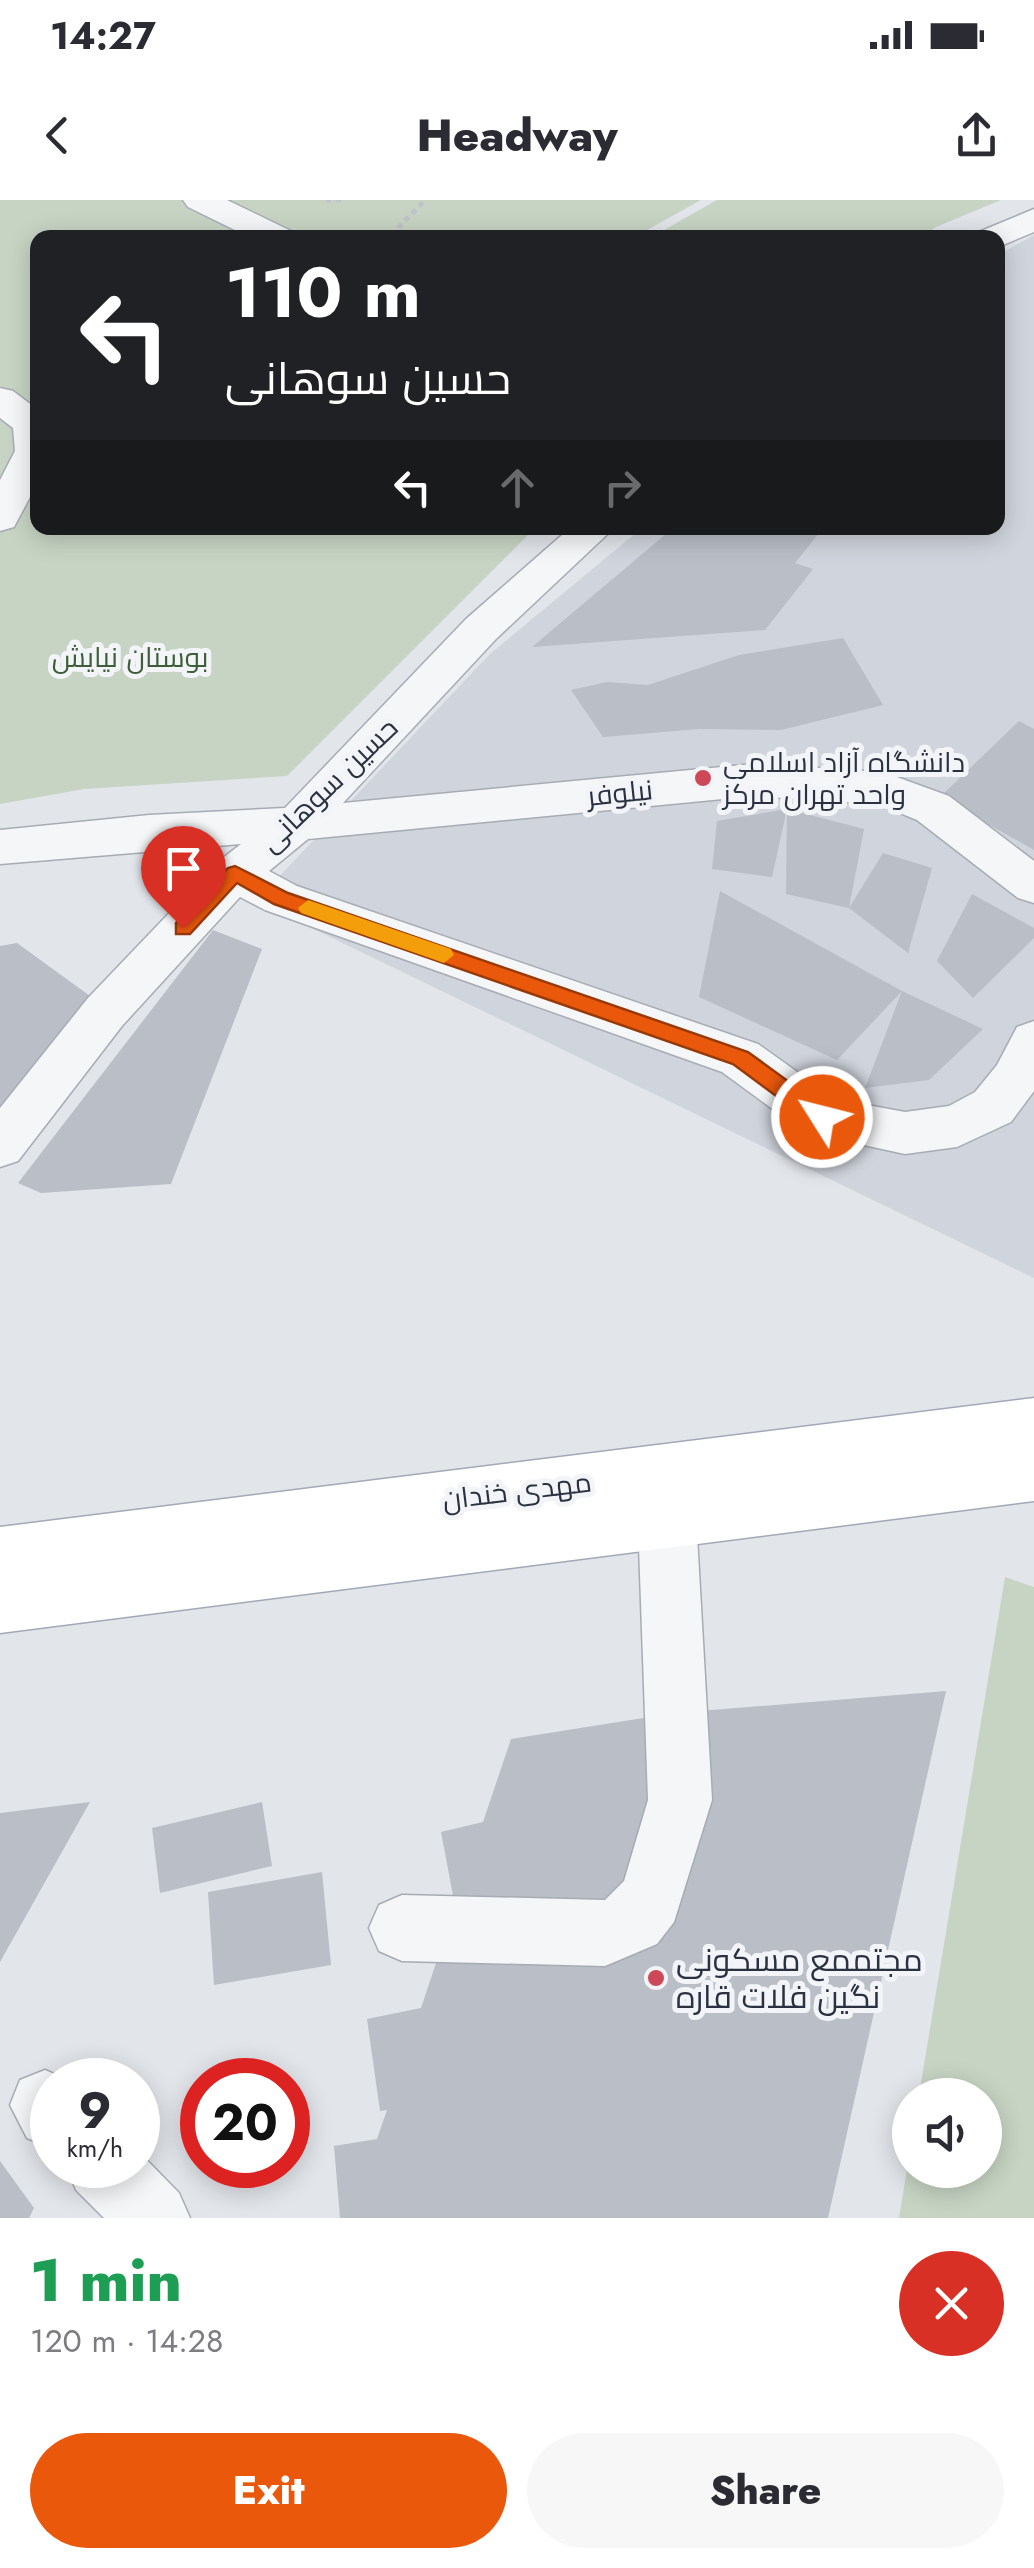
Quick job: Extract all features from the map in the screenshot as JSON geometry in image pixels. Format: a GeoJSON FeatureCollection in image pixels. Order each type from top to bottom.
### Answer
{"type":"FeatureCollection","features":[{"type":"Feature","properties":{"kind":"main road","name":"مهدی خندان"},"geometry":{"type":"LineString","coordinates":[[0,1557],[1034,1425]]}},
{"type":"Feature","properties":{"kind":"main road","name":"مهدی خندان"},"geometry":{"type":"LineString","coordinates":[[0,1603],[1034,1474]]}},
{"type":"Feature","properties":{"kind":"street"},"geometry":{"type":"LineString","coordinates":[[200,200],[263,230]]}},
{"type":"Feature","properties":{"kind":"street"},"geometry":{"type":"LineString","coordinates":[[1005,232],[1034,219]]}},
{"type":"Feature","properties":{"kind":"street"},"geometry":{"type":"LineString","coordinates":[[0,399],[30,423]]}},
{"type":"Feature","properties":{"kind":"street"},"geometry":{"type":"LineString","coordinates":[[0,518],[30,459]]}},
{"type":"Feature","properties":{"kind":"street","name":"حسین سوهانی"},"geometry":{"type":"LineString","coordinates":[[0,1146],[104,1012],[235,873],[297,824],[481,630],[586,535]]}},
{"type":"Feature","properties":{"kind":"street","name":"نیلوفر"},"geometry":{"type":"LineString","coordinates":[[2,840],[297,824],[754,780],[882,788],[932,808],[1034,886]]}},
{"type":"Feature","properties":{"kind":"street"},"geometry":{"type":"LineString","coordinates":[[235,873],[281,898],[740,1058],[822,1117],[905,1133],[957,1126],[992,1107],[1015,1079],[1034,1041]]}},
{"type":"Feature","properties":{"kind":"street"},"geometry":{"type":"LineString","coordinates":[[402,1928],[605,1933],[634,1921],[652,1899],[680,1800],[667,1518]]}},
{"type":"Feature","properties":{"kind":"street"},"geometry":{"type":"LineString","coordinates":[[123,2188],[154,2218]]}},
{"type":"Feature","properties":{"kind":"path"},"geometry":{"type":"LineString","coordinates":[[326,200],[338,204],[343,200]]}},
{"type":"Feature","properties":{"kind":"path"},"geometry":{"type":"LineString","coordinates":[[398,230],[425,200]]}},
{"type":"Feature","properties":{"kind":"shaded area","name":"دانشگاه آزاد اسلامی واحد تهران مرکز"},"geometry":{"type":"Polygon","coordinates":[[[1034,235],[1034,1278],[256,901],[490,654],[634,535],[1005,535],[1005,251],[1034,235]]]}},
{"type":"Feature","properties":{"kind":"green space","name":"بوستان نیایش"},"geometry":{"type":"Polygon","coordinates":[[[0,200],[701,200],[647,230],[30,230],[30,535],[528,535],[287,776],[84,789],[0,804],[0,200]]]}},
{"type":"Feature","properties":{"kind":"green space"},"geometry":{"type":"Polygon","coordinates":[[[717,200],[1001,200],[932,230],[664,230],[717,200]]]}},
{"type":"Feature","properties":{"kind":"green space"},"geometry":{"type":"Polygon","coordinates":[[[1005,1577],[1034,1587],[1034,2218],[899,2218],[904,2188],[1002,2188],[1002,2078],[922,2078],[1005,1577]]]}},
{"type":"Feature","properties":{"kind":"building"},"geometry":{"type":"Polygon","coordinates":[[[665,535],[817,535],[795,563],[813,569],[765,630],[532,647],[665,535]]]}},
{"type":"Feature","properties":{"kind":"building"},"geometry":{"type":"Polygon","coordinates":[[[843,638],[883,705],[781,730],[699,729],[603,737],[571,690],[607,682],[648,685],[739,655],[843,638]]]}},
{"type":"Feature","properties":{"kind":"building"},"geometry":{"type":"Polygon","coordinates":[[[1019,721],[1034,729],[1034,850],[940,797],[1019,721]]]}},
{"type":"Feature","properties":{"kind":"building"},"geometry":{"type":"Polygon","coordinates":[[[787,809],[772,877],[712,869],[717,821],[787,809]]]}},
{"type":"Feature","properties":{"kind":"building"},"geometry":{"type":"Polygon","coordinates":[[[787,809],[864,829],[849,908],[786,894],[787,809]]]}},
{"type":"Feature","properties":{"kind":"building"},"geometry":{"type":"Polygon","coordinates":[[[883,853],[932,868],[908,953],[849,908],[883,853]]]}},
{"type":"Feature","properties":{"kind":"building"},"geometry":{"type":"Polygon","coordinates":[[[720,891],[902,991],[837,1060],[699,997],[720,891]]]}},
{"type":"Feature","properties":{"kind":"building"},"geometry":{"type":"Polygon","coordinates":[[[972,894],[1034,928],[1034,938],[973,998],[937,961],[972,894]]]}},
{"type":"Feature","properties":{"kind":"building"},"geometry":{"type":"Polygon","coordinates":[[[213,930],[262,949],[171,1184],[41,1193],[18,1183],[213,930]]]}},
{"type":"Feature","properties":{"kind":"building"},"geometry":{"type":"Polygon","coordinates":[[[17,943],[90,996],[0,1109],[0,946],[17,943]]]}},
{"type":"Feature","properties":{"kind":"building"},"geometry":{"type":"Polygon","coordinates":[[[902,991],[983,1029],[929,1080],[865,1088],[902,991]]]}},
{"type":"Feature","properties":{"kind":"building","name":"مجتممع مسکونی نگین فلات قاره"},"geometry":{"type":"Polygon","coordinates":[[[946,1691],[828,2218],[340,2218],[334,2146],[377,2139],[387,2110],[380,2111],[367,2019],[421,2008],[455,1906],[441,1832],[483,1822],[511,1739],[675,1713],[946,1691]]]}},
{"type":"Feature","properties":{"kind":"building"},"geometry":{"type":"Polygon","coordinates":[[[90,1802],[0,1962],[0,1813],[90,1802]]]}},
{"type":"Feature","properties":{"kind":"building"},"geometry":{"type":"Polygon","coordinates":[[[262,1802],[272,1866],[160,1893],[152,1828],[262,1802]]]}},
{"type":"Feature","properties":{"kind":"building"},"geometry":{"type":"Polygon","coordinates":[[[322,1872],[331,1965],[214,1985],[208,1892],[322,1872]]]}},
{"type":"Feature","properties":{"kind":"building"},"geometry":{"type":"Polygon","coordinates":[[[0,2161],[34,2208],[29,2218],[0,2218],[0,2161]]]}},
{"type":"Feature","properties":{"kind":"slow traffic"},"geometry":{"type":"LineString","coordinates":[[308,908],[444,955]]}},
{"type":"Feature","properties":{"kind":"place","name":"دانشگاه آزاد اسلامی واحد تهران مرکز"},"geometry":{"type":"Point","coordinates":[703,778]}},
{"type":"Feature","properties":{"kind":"place","name":"مجتممع مسکونی نگین فلات قاره"},"geometry":{"type":"Point","coordinates":[656,1978]}},
{"type":"Feature","properties":{"kind":"route"},"geometry":{"type":"LineString","coordinates":[[183,928],[235,873],[281,898],[740,1058],[822,1117]]}}]}
